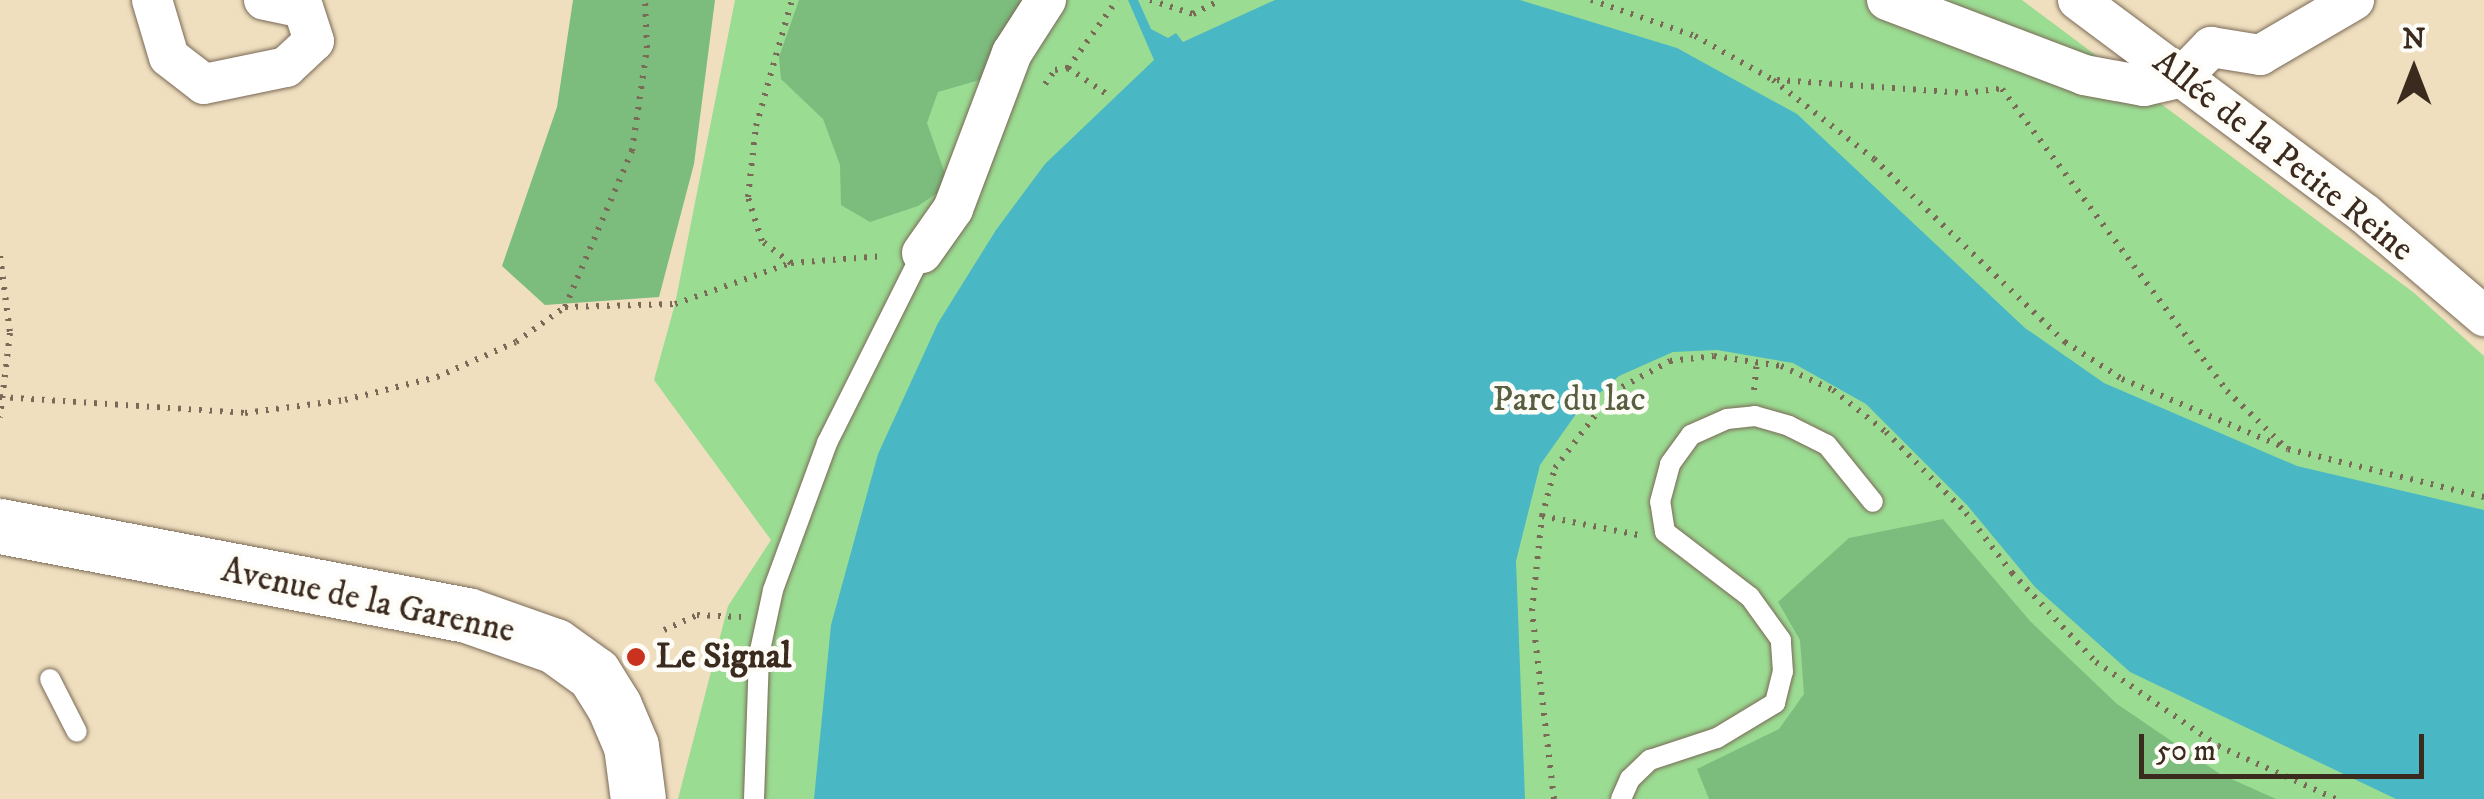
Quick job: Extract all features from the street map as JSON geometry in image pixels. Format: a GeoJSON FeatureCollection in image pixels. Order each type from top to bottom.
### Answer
{"type":"FeatureCollection","features":[{"type":"Feature","properties":{"kind":"street"},"geometry":{"type":"LineString","coordinates":[[152,0],[170,57],[204,84],[286,67],[314,41],[302,8],[264,0]]}},
{"type":"Feature","properties":{"kind":"street"},"geometry":{"type":"LineString","coordinates":[[922,253],[953,208],[1012,53],[1046,0]]}},
{"type":"Feature","properties":{"kind":"street"},"geometry":{"type":"LineString","coordinates":[[1887,0],[2115,85],[2182,77],[2210,47],[2260,55],[2354,0]]}},
{"type":"Feature","properties":{"kind":"street","name":"Allée de la Petite Reine"},"geometry":{"type":"LineString","coordinates":[[2078,0],[2365,214],[2484,316]]}},
{"type":"Feature","properties":{"kind":"street","name":"Avenue de la Garenne"},"geometry":{"type":"LineString","coordinates":[[0,526],[467,615],[555,646],[594,674],[614,706],[632,746],[638,799]]}},
{"type":"Feature","properties":{"kind":"lane"},"geometry":{"type":"LineString","coordinates":[[754,799],[759,655],[767,619],[827,443],[922,253]]}},
{"type":"Feature","properties":{"kind":"lane"},"geometry":{"type":"LineString","coordinates":[[1622,799],[1630,779],[1650,760],[1731,732],[1775,703],[1783,672],[1780,640],[1750,598],[1666,532],[1660,502],[1670,464],[1691,435],[1727,419],[1755,416],[1827,445],[1873,502]]}},
{"type":"Feature","properties":{"kind":"lane"},"geometry":{"type":"LineString","coordinates":[[50,678],[77,732]]}},
{"type":"Feature","properties":{"kind":"path"},"geometry":{"type":"LineString","coordinates":[[2,397],[189,414],[345,400],[436,377],[516,342],[565,307],[632,151],[647,48],[645,0]]}},
{"type":"Feature","properties":{"kind":"path"},"geometry":{"type":"LineString","coordinates":[[792,0],[756,126],[748,197],[762,241],[792,263]]}},
{"type":"Feature","properties":{"kind":"path"},"geometry":{"type":"LineString","coordinates":[[1068,68],[1116,0]]}},
{"type":"Feature","properties":{"kind":"path"},"geometry":{"type":"LineString","coordinates":[[1150,0],[1193,14],[1221,0]]}},
{"type":"Feature","properties":{"kind":"path"},"geometry":{"type":"LineString","coordinates":[[1592,0],[1695,36],[1772,80],[1874,158],[2065,342],[2151,393],[2288,449],[2484,498]]}},
{"type":"Feature","properties":{"kind":"path"},"geometry":{"type":"LineString","coordinates":[[1772,80],[1965,93],[2002,89],[2032,52]]}},
{"type":"Feature","properties":{"kind":"path"},"geometry":{"type":"LineString","coordinates":[[1043,86],[1055,70],[1068,68],[1108,94]]}},
{"type":"Feature","properties":{"kind":"path"},"geometry":{"type":"LineString","coordinates":[[2002,89],[2226,391],[2288,449]]}},
{"type":"Feature","properties":{"kind":"path"},"geometry":{"type":"LineString","coordinates":[[565,307],[675,304],[792,263],[922,253]]}},
{"type":"Feature","properties":{"kind":"path"},"geometry":{"type":"LineString","coordinates":[[0,256],[10,333],[0,417]]}},
{"type":"Feature","properties":{"kind":"path"},"geometry":{"type":"LineString","coordinates":[[1554,799],[1532,611],[1542,516],[1555,468],[1582,425],[1642,374],[1670,360],[1714,356],[1781,366],[1832,390],[1886,432],[2096,662],[2142,698],[2218,746],[2336,799]]}},
{"type":"Feature","properties":{"kind":"path"},"geometry":{"type":"LineString","coordinates":[[1542,516],[1633,536],[1666,532]]}},
{"type":"Feature","properties":{"kind":"path"},"geometry":{"type":"LineString","coordinates":[[664,630],[697,614],[767,619]]}},
{"type":"Feature","properties":{"kind":"green space"},"geometry":{"type":"Polygon","coordinates":[[[573,0],[715,0],[694,164],[659,297],[545,305],[502,266],[557,107],[573,0]]]}},
{"type":"Feature","properties":{"kind":"green space","name":"Parc du lac"},"geometry":{"type":"Polygon","coordinates":[[[735,0],[2022,0],[2413,292],[2484,356],[2484,799],[678,799],[728,606],[771,540],[654,380],[675,304],[735,0]]]}},
{"type":"Feature","properties":{"kind":"green space"},"geometry":{"type":"Polygon","coordinates":[[[799,0],[1030,0],[983,79],[938,92],[927,123],[949,185],[918,206],[870,222],[841,205],[840,165],[823,119],[781,79],[779,57],[799,0]]]}},
{"type":"Feature","properties":{"kind":"green space"},"geometry":{"type":"Polygon","coordinates":[[[1943,519],[2030,621],[2117,704],[2220,774],[2276,799],[1709,799],[1697,769],[1779,729],[1804,694],[1800,640],[1778,602],[1849,538],[1943,519]]]}},
{"type":"Feature","properties":{"kind":"water"},"geometry":{"type":"Polygon","coordinates":[[[1128,0],[1138,0],[1151,29],[1168,38],[1176,33],[1183,42],[1275,0],[1520,0],[1677,48],[1797,114],[2025,328],[2104,383],[2297,466],[2484,510],[2484,799],[2396,799],[2130,672],[2035,587],[1967,505],[1866,404],[1793,363],[1717,350],[1673,352],[1619,376],[1576,414],[1540,465],[1516,561],[1525,799],[814,799],[831,625],[878,454],[938,323],[996,230],[1045,164],[1154,60],[1128,0]]]}},
{"type":"Feature","properties":{"kind":"place","name":"Le Signal"},"geometry":{"type":"Point","coordinates":[636,657]}}]}
